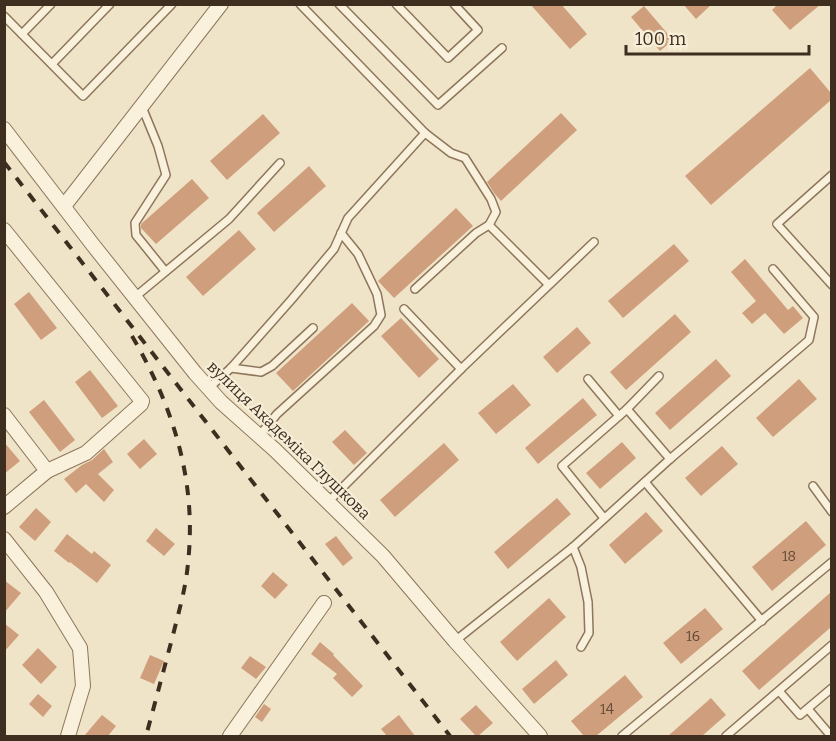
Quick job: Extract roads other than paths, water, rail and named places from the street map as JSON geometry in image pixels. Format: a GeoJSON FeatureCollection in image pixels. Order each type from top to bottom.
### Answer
{"type":"FeatureCollection","features":[{"type":"Feature","properties":{"kind":"street"},"geometry":{"type":"LineString","coordinates":[[64,206],[221,4]]}},
{"type":"Feature","properties":{"kind":"street","name":"вулиця Академіка Глушкова"},"geometry":{"type":"LineString","coordinates":[[4,129],[195,373],[221,402],[383,556],[540,736]]}},
{"type":"Feature","properties":{"kind":"street"},"geometry":{"type":"LineString","coordinates":[[4,230],[142,402],[86,453],[47,471],[4,507]]}},
{"type":"Feature","properties":{"kind":"street"},"geometry":{"type":"LineString","coordinates":[[4,415],[47,471]]}},
{"type":"Feature","properties":{"kind":"street"},"geometry":{"type":"LineString","coordinates":[[4,539],[46,592],[80,648],[83,686],[68,736]]}},
{"type":"Feature","properties":{"kind":"street"},"geometry":{"type":"LineString","coordinates":[[230,736],[324,603]]}},
{"type":"Feature","properties":{"kind":"lane"},"geometry":{"type":"LineString","coordinates":[[22,34],[51,4]]}},
{"type":"Feature","properties":{"kind":"lane"},"geometry":{"type":"LineString","coordinates":[[52,64],[110,4]]}},
{"type":"Feature","properties":{"kind":"lane"},"geometry":{"type":"LineString","coordinates":[[4,16],[83,96],[172,4]]}},
{"type":"Feature","properties":{"kind":"lane"},"geometry":{"type":"LineString","coordinates":[[300,4],[425,133],[450,153],[465,158],[496,212],[489,225],[476,233],[415,289]]}},
{"type":"Feature","properties":{"kind":"lane"},"geometry":{"type":"LineString","coordinates":[[339,4],[438,105],[502,48]]}},
{"type":"Feature","properties":{"kind":"lane"},"geometry":{"type":"LineString","coordinates":[[396,4],[448,58],[478,30],[454,4]]}},
{"type":"Feature","properties":{"kind":"lane"},"geometry":{"type":"LineString","coordinates":[[142,107],[158,146],[166,175],[135,223],[136,235],[165,271]]}},
{"type":"Feature","properties":{"kind":"lane"},"geometry":{"type":"LineString","coordinates":[[209,388],[231,368],[334,249],[348,218],[425,133]]}},
{"type":"Feature","properties":{"kind":"lane"},"geometry":{"type":"LineString","coordinates":[[135,297],[229,219],[280,163]]}},
{"type":"Feature","properties":{"kind":"lane"},"geometry":{"type":"LineString","coordinates":[[831,175],[777,224],[831,285]]}},
{"type":"Feature","properties":{"kind":"lane"},"geometry":{"type":"LineString","coordinates":[[489,225],[548,284]]}},
{"type":"Feature","properties":{"kind":"lane"},"geometry":{"type":"LineString","coordinates":[[259,436],[277,414],[375,326],[381,315],[377,294],[358,254],[341,233]]}},
{"type":"Feature","properties":{"kind":"lane"},"geometry":{"type":"LineString","coordinates":[[328,502],[460,369],[594,242]]}},
{"type":"Feature","properties":{"kind":"lane"},"geometry":{"type":"LineString","coordinates":[[455,641],[573,547],[670,459],[809,340],[814,317],[773,269]]}},
{"type":"Feature","properties":{"kind":"lane"},"geometry":{"type":"LineString","coordinates":[[404,309],[460,369]]}},
{"type":"Feature","properties":{"kind":"lane"},"geometry":{"type":"LineString","coordinates":[[231,368],[261,372],[272,366],[313,328]]}},
{"type":"Feature","properties":{"kind":"lane"},"geometry":{"type":"LineString","coordinates":[[604,518],[562,466],[627,409],[658,376]]}},
{"type":"Feature","properties":{"kind":"lane"},"geometry":{"type":"LineString","coordinates":[[588,379],[619,416]]}},
{"type":"Feature","properties":{"kind":"lane"},"geometry":{"type":"LineString","coordinates":[[627,409],[670,459]]}},
{"type":"Feature","properties":{"kind":"lane"},"geometry":{"type":"LineString","coordinates":[[645,482],[762,621]]}},
{"type":"Feature","properties":{"kind":"lane"},"geometry":{"type":"LineString","coordinates":[[813,486],[831,512]]}},
{"type":"Feature","properties":{"kind":"lane"},"geometry":{"type":"LineString","coordinates":[[573,547],[581,567],[588,602],[589,633],[581,647]]}},
{"type":"Feature","properties":{"kind":"lane"},"geometry":{"type":"LineString","coordinates":[[622,736],[831,562]]}},
{"type":"Feature","properties":{"kind":"lane"},"geometry":{"type":"LineString","coordinates":[[726,736],[831,645]]}},
{"type":"Feature","properties":{"kind":"lane"},"geometry":{"type":"LineString","coordinates":[[779,691],[801,715],[831,688]]}},
{"type":"Feature","properties":{"kind":"lane"},"geometry":{"type":"LineString","coordinates":[[808,709],[831,736]]}},
{"type":"Feature","properties":{"kind":"railway"},"geometry":{"type":"LineString","coordinates":[[4,162],[450,736]]}},
{"type":"Feature","properties":{"kind":"railway"},"geometry":{"type":"LineString","coordinates":[[132,336],[147,362],[170,417],[179,445],[189,503],[190,533],[184,590],[146,736]]}}]}
